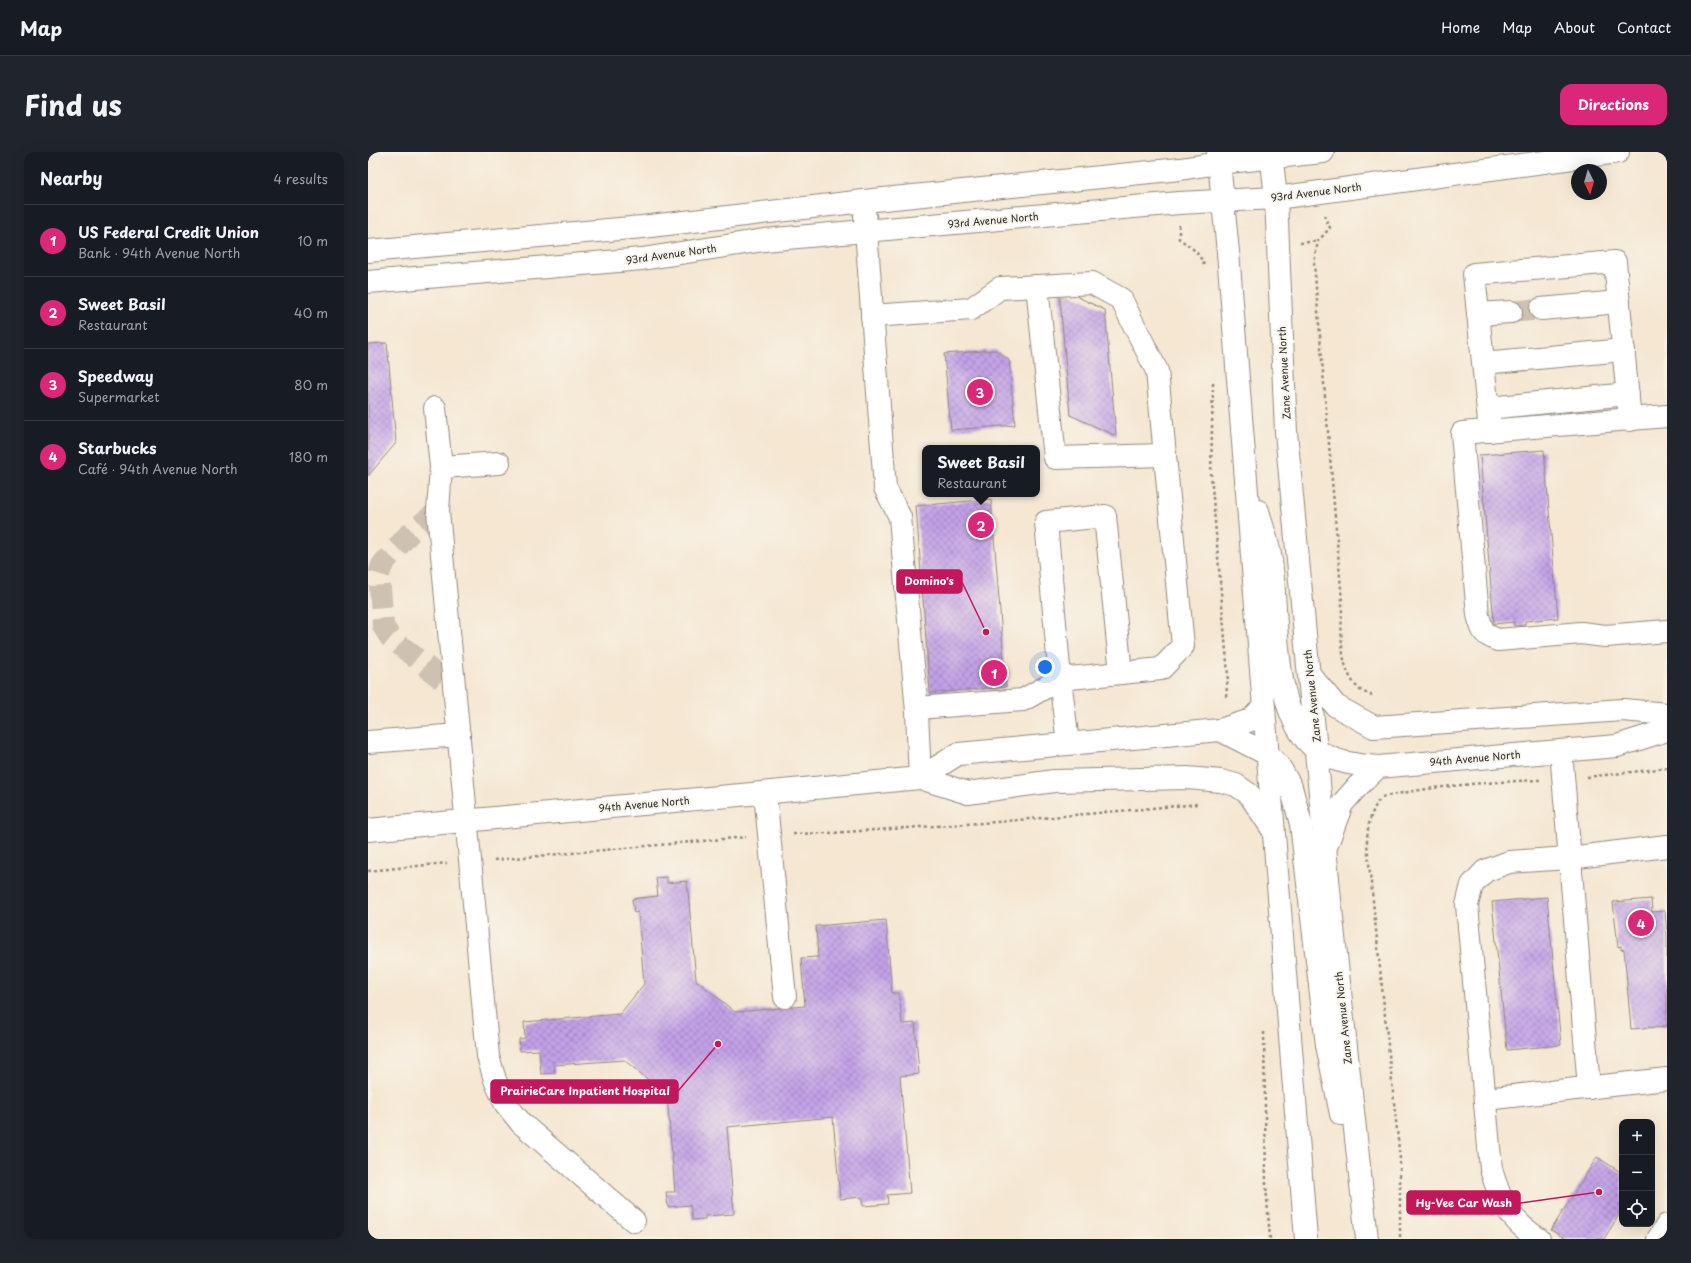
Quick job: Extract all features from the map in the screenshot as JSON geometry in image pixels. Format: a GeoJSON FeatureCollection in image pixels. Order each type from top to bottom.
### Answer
{"type":"FeatureCollection","features":[{"type":"Feature","properties":{"kind":"street"},"geometry":{"type":"LineString","coordinates":[[368,251],[642,227],[864,201],[1172,170],[1218,157],[1323,152]]}},
{"type":"Feature","properties":{"kind":"street","name":"93rd Avenue North"},"geometry":{"type":"LineString","coordinates":[[368,282],[642,259],[764,240],[1222,200],[1276,198],[1618,152]]}},
{"type":"Feature","properties":{"kind":"street","name":"Zane Avenue North"},"geometry":{"type":"LineString","coordinates":[[1271,155],[1276,198],[1286,432],[1330,900],[1366,1239]]}},
{"type":"Feature","properties":{"kind":"street"},"geometry":{"type":"LineString","coordinates":[[1218,157],[1306,1239]]}},
{"type":"Feature","properties":{"kind":"street"},"geometry":{"type":"LineString","coordinates":[[864,201],[885,488],[900,517],[917,708],[920,778]]}},
{"type":"Feature","properties":{"kind":"street"},"geometry":{"type":"LineString","coordinates":[[1490,431],[1474,274],[1615,262],[1630,420]]}},
{"type":"Feature","properties":{"kind":"street"},"geometry":{"type":"LineString","coordinates":[[872,316],[971,309],[1000,288],[1092,283],[1121,299],[1157,371],[1183,646],[1161,669],[1060,679],[1023,700],[917,708]]}},
{"type":"Feature","properties":{"kind":"street"},"geometry":{"type":"LineString","coordinates":[[1037,286],[1055,458],[1165,455]]}},
{"type":"Feature","properties":{"kind":"street"},"geometry":{"type":"LineString","coordinates":[[1541,309],[1619,302]]}},
{"type":"Feature","properties":{"kind":"street"},"geometry":{"type":"LineString","coordinates":[[1478,314],[1511,312]]}},
{"type":"Feature","properties":{"kind":"street"},"geometry":{"type":"LineString","coordinates":[[1483,363],[1624,350]]}},
{"type":"Feature","properties":{"kind":"street"},"geometry":{"type":"LineString","coordinates":[[1488,408],[1628,394]]}},
{"type":"Feature","properties":{"kind":"street"},"geometry":{"type":"LineString","coordinates":[[435,408],[441,467],[438,511],[468,821],[488,1056],[495,1080],[505,1103],[521,1123],[634,1221]]}},
{"type":"Feature","properties":{"kind":"street"},"geometry":{"type":"LineString","coordinates":[[1667,416],[1462,433],[1478,616],[1482,630],[1488,637],[1498,640],[1581,633],[1605,636],[1667,631]]}},
{"type":"Feature","properties":{"kind":"street"},"geometry":{"type":"LineString","coordinates":[[441,467],[499,463]]}},
{"type":"Feature","properties":{"kind":"street","name":"94th Avenue North"},"geometry":{"type":"LineString","coordinates":[[1244,463],[1271,560],[1279,659],[1289,711],[1300,733],[1317,750],[1336,760],[1358,765],[1378,767],[1617,746],[1667,730]]}},
{"type":"Feature","properties":{"kind":"street"},"geometry":{"type":"LineString","coordinates":[[1068,742],[1060,679],[1046,522],[1105,516],[1121,673]]}},
{"type":"Feature","properties":{"kind":"street"},"geometry":{"type":"LineString","coordinates":[[1310,675],[1336,706],[1374,726],[1623,710],[1667,714]]}},
{"type":"Feature","properties":{"kind":"street"},"geometry":{"type":"LineString","coordinates":[[920,778],[958,754],[1068,742],[1220,730],[1251,720],[1263,706]]}},
{"type":"Feature","properties":{"kind":"street"},"geometry":{"type":"LineString","coordinates":[[1220,730],[1267,754],[1279,766],[1291,787],[1301,824],[1327,1045],[1366,1239]]}},
{"type":"Feature","properties":{"kind":"street"},"geometry":{"type":"LineString","coordinates":[[368,742],[459,735]]}},
{"type":"Feature","properties":{"kind":"street"},"geometry":{"type":"LineString","coordinates":[[1561,751],[1589,1088]]}},
{"type":"Feature","properties":{"kind":"street"},"geometry":{"type":"LineString","coordinates":[[1326,847],[1342,804],[1378,767]]}},
{"type":"Feature","properties":{"kind":"street"},"geometry":{"type":"LineString","coordinates":[[920,778],[968,793],[1054,781],[1187,778],[1221,781],[1236,785],[1249,794],[1273,830]]}},
{"type":"Feature","properties":{"kind":"street","name":"94th Avenue North"},"geometry":{"type":"LineString","coordinates":[[368,830],[920,778]]}},
{"type":"Feature","properties":{"kind":"street"},"geometry":{"type":"LineString","coordinates":[[765,793],[785,997]]}},
{"type":"Feature","properties":{"kind":"street"},"geometry":{"type":"LineString","coordinates":[[1539,1239],[1531,1234],[1513,1217],[1499,1195],[1491,1169],[1467,906],[1472,885],[1485,871],[1509,862],[1569,858],[1667,846]]}},
{"type":"Feature","properties":{"kind":"street"},"geometry":{"type":"LineString","coordinates":[[1485,1099],[1667,1080]]}},
{"type":"Feature","properties":{"kind":"street"},"geometry":{"type":"LineString","coordinates":[[1658,1239],[1667,1225]]}},
{"type":"Feature","properties":{"kind":"path"},"geometry":{"type":"LineString","coordinates":[[1326,219],[1330,228],[1318,241],[1314,263],[1342,600],[1342,652],[1347,673],[1358,689],[1371,695],[1371,701]]}},
{"type":"Feature","properties":{"kind":"path"},"geometry":{"type":"LineString","coordinates":[[1179,239],[1200,255],[1205,267]]}},
{"type":"Feature","properties":{"kind":"path"},"geometry":{"type":"LineString","coordinates":[[1213,378],[1211,474],[1228,675],[1226,698]]}},
{"type":"Feature","properties":{"kind":"path"},"geometry":{"type":"LineString","coordinates":[[1400,1239],[1400,1159],[1367,844],[1367,827],[1374,808],[1382,797],[1408,791],[1510,781],[1563,780],[1667,768]]}},
{"type":"Feature","properties":{"kind":"path"},"geometry":{"type":"LineString","coordinates":[[1381,791],[1382,797]]}},
{"type":"Feature","properties":{"kind":"path"},"geometry":{"type":"LineString","coordinates":[[788,834],[830,833],[996,822],[1200,804]]}},
{"type":"Feature","properties":{"kind":"path"},"geometry":{"type":"LineString","coordinates":[[494,860],[749,837]]}},
{"type":"Feature","properties":{"kind":"path"},"geometry":{"type":"LineString","coordinates":[[368,871],[452,863]]}},
{"type":"Feature","properties":{"kind":"path"},"geometry":{"type":"LineString","coordinates":[[1264,1028],[1266,1185],[1270,1239]]}},
{"type":"Feature","properties":{"kind":"building"},"geometry":{"type":"Polygon","coordinates":[[[1059,288],[1105,310],[1116,436],[1070,415],[1059,288]]]}},
{"type":"Feature","properties":{"kind":"building"},"geometry":{"type":"Polygon","coordinates":[[[387,343],[396,443],[368,476],[368,344],[387,343]]]}},
{"type":"Feature","properties":{"kind":"building"},"geometry":{"type":"Polygon","coordinates":[[[996,350],[1009,360],[1015,425],[951,430],[944,354],[996,350]]]}},
{"type":"Feature","properties":{"kind":"building"},"geometry":{"type":"Polygon","coordinates":[[[1544,450],[1558,618],[1525,621],[1525,625],[1514,626],[1514,622],[1494,624],[1480,455],[1544,450]]]}},
{"type":"Feature","properties":{"kind":"building"},"geometry":{"type":"Polygon","coordinates":[[[991,499],[1006,687],[930,693],[916,506],[991,499]]]}},
{"type":"Feature","properties":{"kind":"building"},"geometry":{"type":"Polygon","coordinates":[[[667,877],[667,883],[687,881],[696,980],[735,1012],[805,1006],[801,958],[818,957],[816,926],[886,920],[892,993],[899,993],[902,1024],[915,1023],[919,1074],[900,1076],[910,1193],[887,1195],[888,1204],[863,1206],[862,1197],[840,1199],[833,1117],[727,1127],[734,1214],[705,1216],[705,1219],[692,1220],[690,1205],[668,1207],[666,1192],[675,1192],[667,1095],[624,1060],[554,1065],[555,1073],[541,1074],[539,1050],[520,1051],[519,1039],[525,1038],[524,1022],[620,1014],[644,984],[638,912],[634,913],[632,899],[658,896],[656,878],[667,877]]]}},
{"type":"Feature","properties":{"kind":"building"},"geometry":{"type":"Polygon","coordinates":[[[1547,897],[1561,1045],[1507,1050],[1492,902],[1547,897]]]}},
{"type":"Feature","properties":{"kind":"building"},"geometry":{"type":"Polygon","coordinates":[[[1651,899],[1652,912],[1665,911],[1667,934],[1667,1026],[1631,1029],[1624,949],[1621,950],[1621,946],[1618,947],[1613,902],[1651,899]]]}},
{"type":"Feature","properties":{"kind":"building"},"geometry":{"type":"Polygon","coordinates":[[[1597,1157],[1619,1171],[1619,1215],[1604,1239],[1566,1239],[1551,1230],[1597,1157]]]}},
{"type":"Feature","properties":{"kind":"tunnel"},"geometry":{"type":"LineString","coordinates":[[1511,312],[1541,309]]}},
{"type":"Feature","properties":{"kind":"tunnel"},"geometry":{"type":"LineString","coordinates":[[438,511],[409,534],[382,565],[379,575],[383,626],[390,637],[455,690]]}},
{"type":"Feature","properties":{"kind":"place","name":"Speedway"},"geometry":{"type":"Point","coordinates":[980,392]}},
{"type":"Feature","properties":{"kind":"place","name":"Sweet Basil"},"geometry":{"type":"Point","coordinates":[981,525]}},
{"type":"Feature","properties":{"kind":"place","name":"Domino's"},"geometry":{"type":"Point","coordinates":[986,632]}},
{"type":"Feature","properties":{"kind":"place","name":"US Federal Credit Union"},"geometry":{"type":"Point","coordinates":[994,673]}},
{"type":"Feature","properties":{"kind":"place","name":"Starbucks"},"geometry":{"type":"Point","coordinates":[1641,923]}},
{"type":"Feature","properties":{"kind":"place","name":"PrairieCare Inpatient Hospital"},"geometry":{"type":"Point","coordinates":[718,1044]}},
{"type":"Feature","properties":{"kind":"place","name":"Hy-Vee Car Wash"},"geometry":{"type":"Point","coordinates":[1599,1192]}}]}
